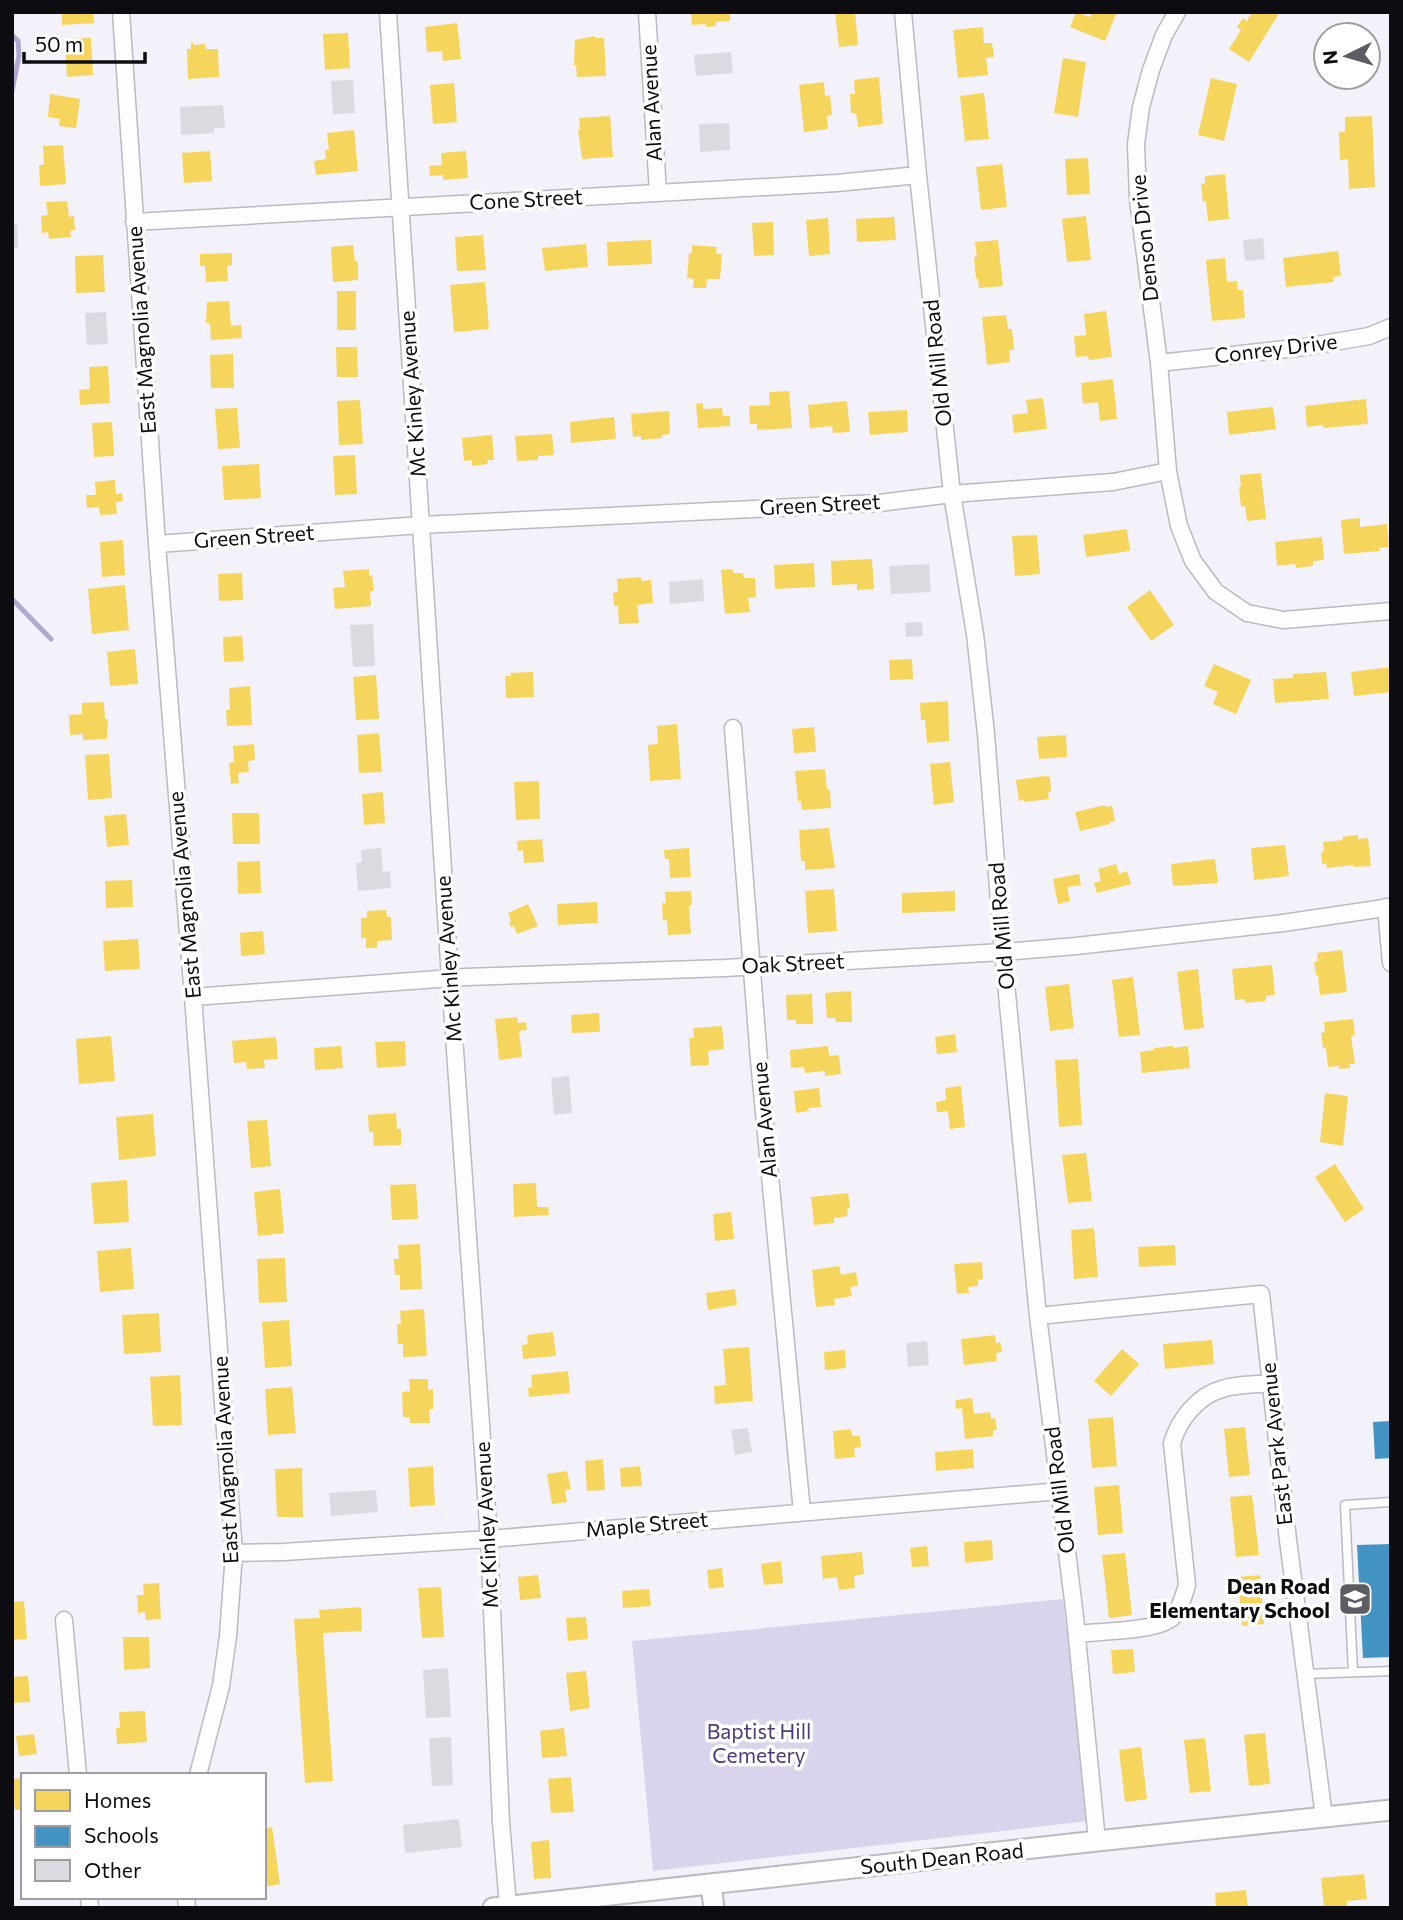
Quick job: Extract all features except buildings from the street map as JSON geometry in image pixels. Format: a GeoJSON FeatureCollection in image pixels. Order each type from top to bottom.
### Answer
{"type":"FeatureCollection","features":[{"type":"Feature","properties":{"kind":"street","name":"East Magnolia Avenue"},"geometry":{"type":"LineString","coordinates":[[121,12],[157,544],[234,1553],[229,1636],[221,1686],[199,1773]]}},
{"type":"Feature","properties":{"kind":"street","name":"Mc Kinley Avenue"},"geometry":{"type":"LineString","coordinates":[[388,12],[489,1539],[501,1822],[501,1907]]}},
{"type":"Feature","properties":{"kind":"street","name":"Alan Avenue"},"geometry":{"type":"LineString","coordinates":[[647,12],[658,193]]}},
{"type":"Feature","properties":{"kind":"street","name":"Old Mill Road"},"geometry":{"type":"LineString","coordinates":[[903,12],[952,494],[975,634],[985,722],[1003,952],[1038,1316],[1077,1634],[1097,1841]]}},
{"type":"Feature","properties":{"kind":"street","name":"Denson Drive"},"geometry":{"type":"LineString","coordinates":[[1168,471],[1159,363],[1138,200],[1136,144],[1141,107],[1151,70],[1164,35],[1177,12]]}},
{"type":"Feature","properties":{"kind":"street","name":"Cone Street"},"geometry":{"type":"LineString","coordinates":[[134,222],[837,183],[918,176]]}},
{"type":"Feature","properties":{"kind":"street","name":"Conrey Drive"},"geometry":{"type":"LineString","coordinates":[[1159,363],[1305,347],[1369,336],[1391,327]]}},
{"type":"Feature","properties":{"kind":"street","name":"Green Street"},"geometry":{"type":"LineString","coordinates":[[157,544],[421,525],[879,503],[952,494],[1113,482],[1168,471]]}},
{"type":"Feature","properties":{"kind":"street"},"geometry":{"type":"LineString","coordinates":[[1168,471],[1179,526],[1193,561],[1216,592],[1247,613],[1283,620],[1391,611]]}},
{"type":"Feature","properties":{"kind":"street","name":"Alan Avenue"},"geometry":{"type":"LineString","coordinates":[[733,728],[759,1060],[803,1512]]}},
{"type":"Feature","properties":{"kind":"street"},"geometry":{"type":"LineString","coordinates":[[1388,907],[1391,963]]}},
{"type":"Feature","properties":{"kind":"street","name":"Oak Street"},"geometry":{"type":"LineString","coordinates":[[193,997],[450,978],[752,966],[1003,952],[1283,923],[1388,907]]}},
{"type":"Feature","properties":{"kind":"street","name":"East Park Avenue"},"geometry":{"type":"LineString","coordinates":[[1038,1316],[1261,1294],[1286,1527],[1324,1816]]}},
{"type":"Feature","properties":{"kind":"street"},"geometry":{"type":"LineString","coordinates":[[1077,1634],[1156,1626],[1174,1616],[1187,1585],[1172,1443],[1176,1430],[1184,1416],[1219,1389],[1271,1383]]}},
{"type":"Feature","properties":{"kind":"street","name":"Maple Street"},"geometry":{"type":"LineString","coordinates":[[234,1553],[489,1539],[1060,1492]]}},
{"type":"Feature","properties":{"kind":"street"},"geometry":{"type":"LineString","coordinates":[[64,1620],[78,1773]]}},
{"type":"Feature","properties":{"kind":"street","name":"South Dean Road"},"geometry":{"type":"LineString","coordinates":[[501,1907],[1391,1810]]}},
{"type":"Feature","properties":{"kind":"street"},"geometry":{"type":"LineString","coordinates":[[711,1885],[714,1908]]}},
{"type":"Feature","properties":{"kind":"lane"},"geometry":{"type":"LineString","coordinates":[[1353,1672],[1345,1505],[1391,1502]]}},
{"type":"Feature","properties":{"kind":"lane"},"geometry":{"type":"LineString","coordinates":[[1305,1674],[1391,1671]]}},
{"type":"Feature","properties":{"kind":"green space","name":"Baptist Hill Cemetery"},"geometry":{"type":"Polygon","coordinates":[[[1063,1599],[1089,1821],[653,1871],[632,1641],[1063,1599]]]}},
{"type":"Feature","properties":{"kind":"waterway"},"geometry":{"type":"LineString","coordinates":[[12,35],[18,41],[19,56],[12,91]]}},
{"type":"Feature","properties":{"kind":"waterway"},"geometry":{"type":"LineString","coordinates":[[12,599],[51,639]]}},
{"type":"Feature","properties":{"kind":"place","name":"Dean Road Elementary School"},"geometry":{"type":"Point","coordinates":[1355,1599]}}]}
